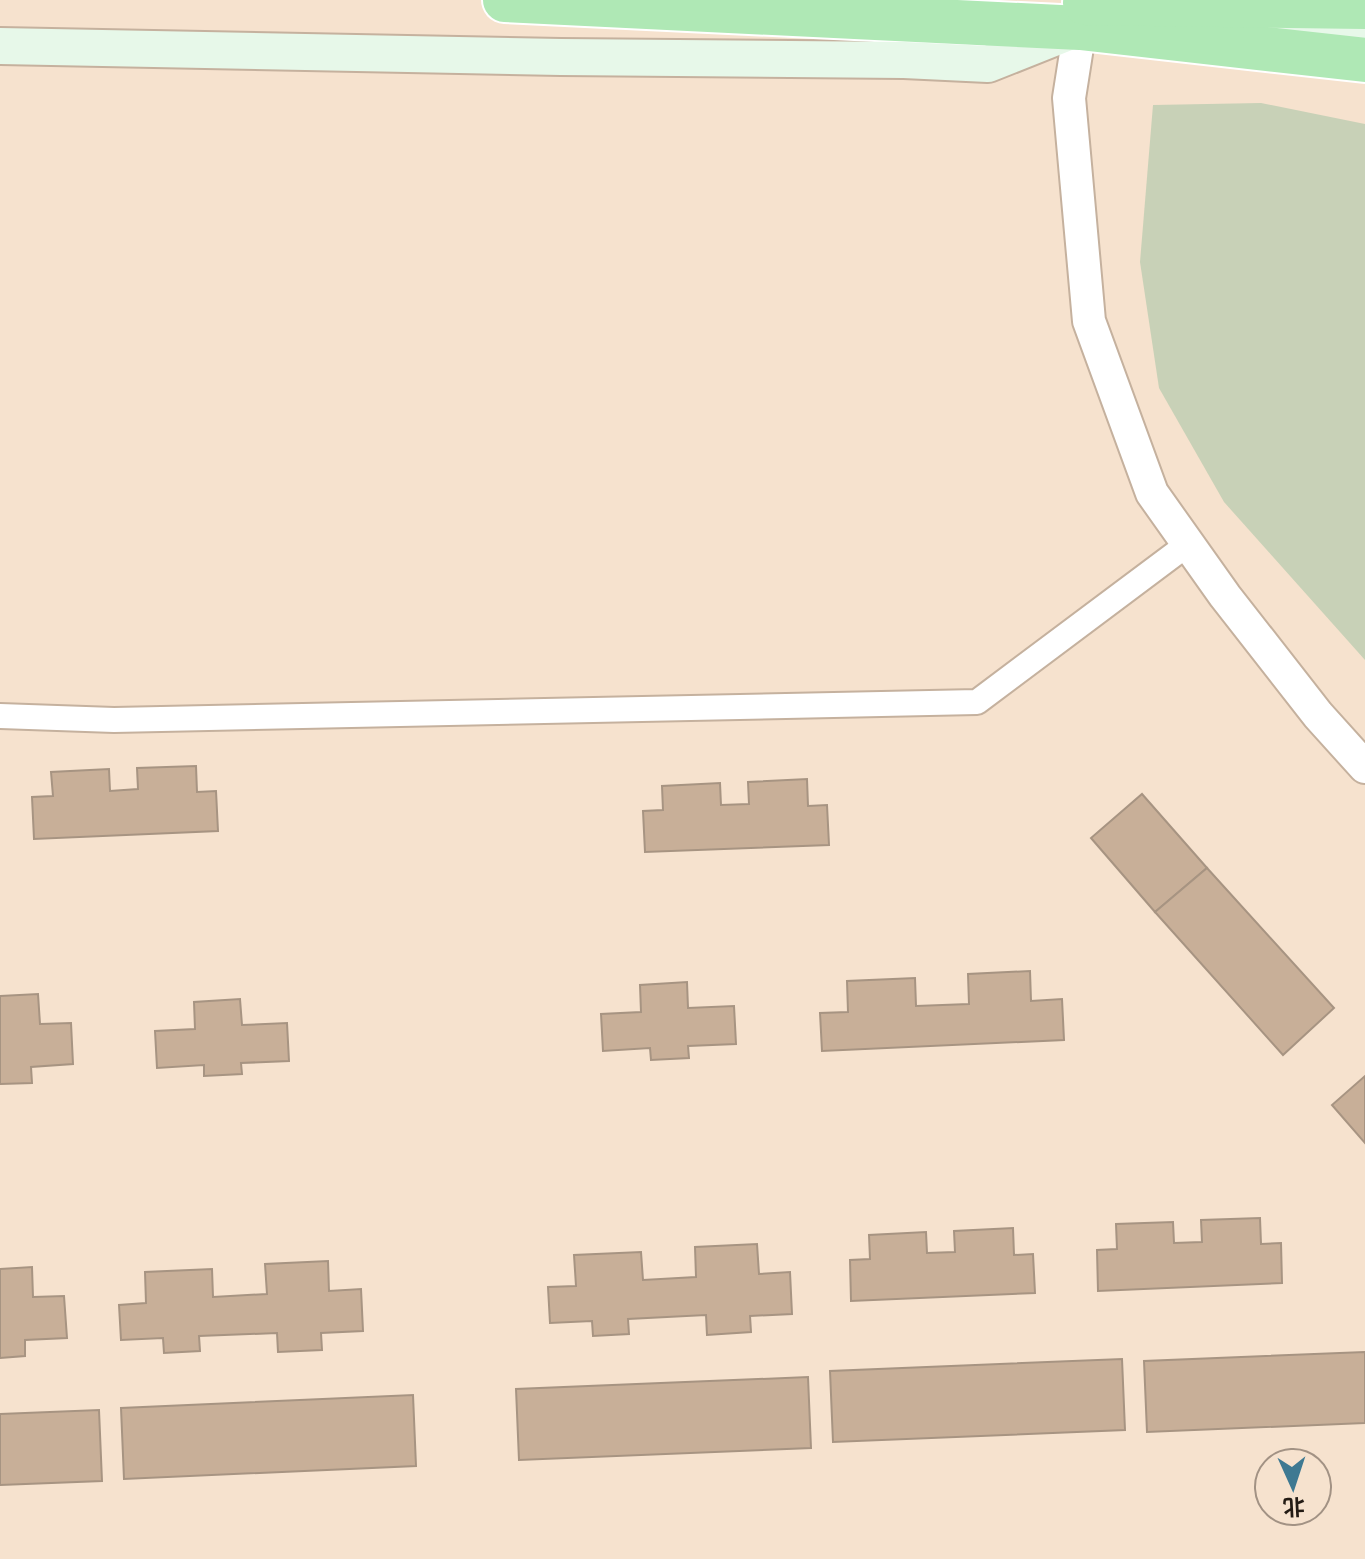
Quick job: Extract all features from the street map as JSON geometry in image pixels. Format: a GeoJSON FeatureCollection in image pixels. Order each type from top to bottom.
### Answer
{"type":"FeatureCollection","features":[{"type":"Feature","properties":{"kind":"highway"},"geometry":{"type":"LineString","coordinates":[[505,0],[1080,28],[1365,60]]}},
{"type":"Feature","properties":{"kind":"highway"},"geometry":{"type":"LineString","coordinates":[[810,0],[1365,7]]}},
{"type":"Feature","properties":{"kind":"main road"},"geometry":{"type":"LineString","coordinates":[[0,46],[546,57],[904,60],[988,64],[1080,28],[1323,29],[1365,21]]}},
{"type":"Feature","properties":{"kind":"street"},"geometry":{"type":"LineString","coordinates":[[1080,28],[1069,98],[1089,321],[1152,493],[1225,596],[1318,715],[1365,767]]}},
{"type":"Feature","properties":{"kind":"street"},"geometry":{"type":"LineString","coordinates":[[0,716],[114,720],[977,702],[1188,544]]}},
{"type":"Feature","properties":{"kind":"green space"},"geometry":{"type":"Polygon","coordinates":[[[1261,103],[1365,124],[1365,660],[1224,502],[1159,388],[1140,262],[1153,105],[1261,103]]]}},
{"type":"Feature","properties":{"kind":"building"},"geometry":{"type":"Polygon","coordinates":[[[196,766],[197,792],[216,791],[218,831],[34,839],[32,797],[53,796],[51,772],[109,769],[110,791],[138,789],[137,768],[196,766]]]}},
{"type":"Feature","properties":{"kind":"building"},"geometry":{"type":"Polygon","coordinates":[[[807,779],[808,806],[827,805],[829,845],[645,852],[643,811],[663,810],[662,786],[720,783],[721,805],[749,804],[748,782],[807,779]]]}},
{"type":"Feature","properties":{"kind":"building"},"geometry":{"type":"Polygon","coordinates":[[[1142,794],[1207,868],[1155,912],[1091,838],[1142,794]]]}},
{"type":"Feature","properties":{"kind":"building"},"geometry":{"type":"Polygon","coordinates":[[[1207,868],[1334,1008],[1283,1055],[1155,912],[1207,868]]]}},
{"type":"Feature","properties":{"kind":"building"},"geometry":{"type":"Polygon","coordinates":[[[1030,971],[1031,1001],[1062,999],[1064,1040],[822,1051],[820,1013],[848,1012],[847,981],[915,978],[916,1006],[969,1004],[968,974],[1030,971]]]}},
{"type":"Feature","properties":{"kind":"building"},"geometry":{"type":"Polygon","coordinates":[[[687,982],[688,1008],[734,1006],[736,1044],[688,1046],[689,1058],[651,1060],[650,1048],[603,1051],[601,1014],[641,1012],[640,985],[687,982]]]}},
{"type":"Feature","properties":{"kind":"building"},"geometry":{"type":"Polygon","coordinates":[[[38,994],[40,1024],[71,1023],[73,1064],[31,1067],[32,1083],[0,1084],[0,996],[38,994]]]}},
{"type":"Feature","properties":{"kind":"building"},"geometry":{"type":"Polygon","coordinates":[[[240,999],[242,1025],[287,1023],[289,1061],[241,1063],[242,1074],[204,1076],[204,1065],[157,1068],[155,1031],[195,1029],[194,1002],[240,999]]]}},
{"type":"Feature","properties":{"kind":"building"},"geometry":{"type":"Polygon","coordinates":[[[1365,1076],[1365,1143],[1332,1105],[1365,1076]]]}},
{"type":"Feature","properties":{"kind":"building"},"geometry":{"type":"Polygon","coordinates":[[[1260,1218],[1261,1244],[1281,1243],[1282,1283],[1098,1291],[1097,1250],[1117,1249],[1116,1224],[1173,1222],[1174,1243],[1202,1242],[1201,1220],[1260,1218]]]}},
{"type":"Feature","properties":{"kind":"building"},"geometry":{"type":"Polygon","coordinates":[[[1013,1228],[1014,1255],[1033,1254],[1035,1293],[851,1301],[850,1260],[870,1259],[869,1235],[926,1232],[927,1253],[955,1252],[954,1231],[1013,1228]]]}},
{"type":"Feature","properties":{"kind":"building"},"geometry":{"type":"Polygon","coordinates":[[[757,1244],[759,1274],[790,1272],[792,1314],[750,1316],[751,1332],[707,1335],[706,1315],[628,1319],[629,1334],[593,1336],[592,1321],[550,1323],[548,1287],[576,1286],[574,1255],[641,1252],[643,1280],[696,1277],[695,1247],[757,1244]]]}},
{"type":"Feature","properties":{"kind":"building"},"geometry":{"type":"Polygon","coordinates":[[[328,1261],[329,1291],[361,1289],[363,1331],[321,1333],[322,1350],[278,1352],[277,1333],[199,1336],[200,1351],[164,1353],[163,1338],[121,1340],[119,1305],[146,1303],[145,1272],[212,1269],[213,1297],[267,1294],[265,1264],[328,1261]]]}},
{"type":"Feature","properties":{"kind":"building"},"geometry":{"type":"Polygon","coordinates":[[[32,1267],[33,1297],[64,1296],[67,1338],[25,1340],[25,1356],[0,1358],[0,1269],[32,1267]]]}},
{"type":"Feature","properties":{"kind":"building"},"geometry":{"type":"Polygon","coordinates":[[[1365,1352],[1365,1423],[1147,1432],[1144,1361],[1365,1352]]]}},
{"type":"Feature","properties":{"kind":"building"},"geometry":{"type":"Polygon","coordinates":[[[1122,1359],[1125,1430],[833,1442],[830,1371],[1122,1359]]]}},
{"type":"Feature","properties":{"kind":"building"},"geometry":{"type":"Polygon","coordinates":[[[808,1377],[811,1448],[519,1460],[516,1389],[808,1377]]]}},
{"type":"Feature","properties":{"kind":"building"},"geometry":{"type":"Polygon","coordinates":[[[413,1395],[416,1466],[124,1479],[121,1408],[413,1395]]]}},
{"type":"Feature","properties":{"kind":"building"},"geometry":{"type":"Polygon","coordinates":[[[99,1410],[102,1481],[0,1485],[0,1414],[99,1410]]]}}]}
